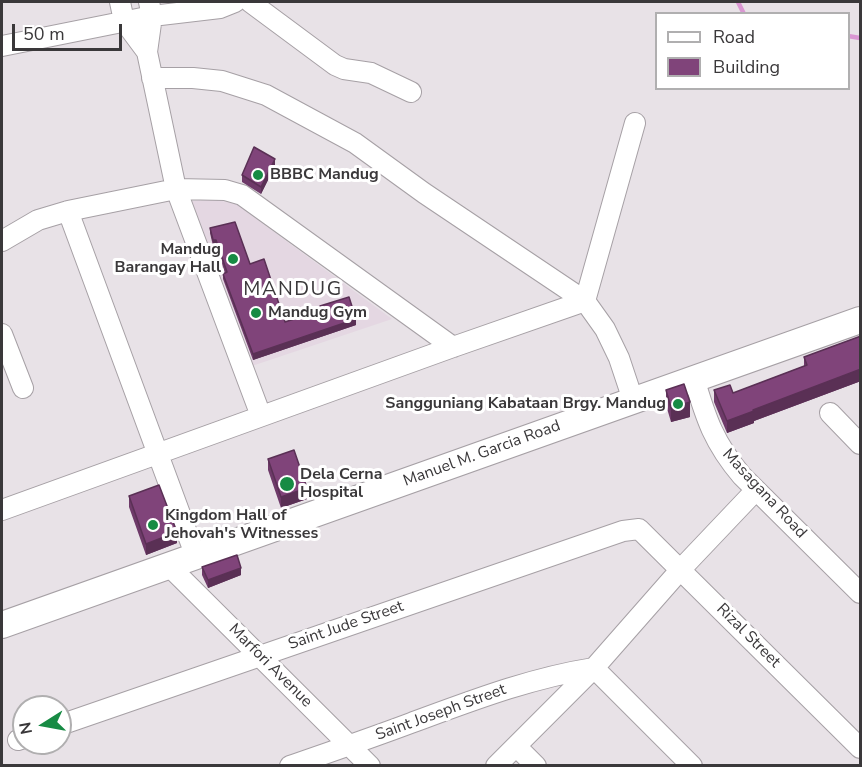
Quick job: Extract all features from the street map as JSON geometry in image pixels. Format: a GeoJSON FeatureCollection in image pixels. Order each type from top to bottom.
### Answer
{"type":"FeatureCollection","features":[{"type":"Feature","properties":{"kind":"main road","name":"Manuel M. Garcia Road"},"geometry":{"type":"LineString","coordinates":[[2,625],[861,320]]}},
{"type":"Feature","properties":{"kind":"street"},"geometry":{"type":"LineString","coordinates":[[120,2],[124,21],[147,52]]}},
{"type":"Feature","properties":{"kind":"street"},"geometry":{"type":"LineString","coordinates":[[2,46],[124,21],[151,9],[220,8],[235,2]]}},
{"type":"Feature","properties":{"kind":"street"},"geometry":{"type":"LineString","coordinates":[[250,2],[335,65],[344,69],[371,73],[411,92]]}},
{"type":"Feature","properties":{"kind":"street"},"geometry":{"type":"LineString","coordinates":[[151,9],[147,52],[176,189],[261,416]]}},
{"type":"Feature","properties":{"kind":"street"},"geometry":{"type":"LineString","coordinates":[[152,78],[222,81],[266,95],[355,143],[424,194],[585,301],[605,329],[619,358],[633,400]]}},
{"type":"Feature","properties":{"kind":"street"},"geometry":{"type":"LineString","coordinates":[[585,301],[635,123]]}},
{"type":"Feature","properties":{"kind":"street"},"geometry":{"type":"LineString","coordinates":[[2,241],[38,220],[68,211],[176,189],[225,190],[242,195],[453,346]]}},
{"type":"Feature","properties":{"kind":"street"},"geometry":{"type":"LineString","coordinates":[[68,211],[196,557]]}},
{"type":"Feature","properties":{"kind":"street"},"geometry":{"type":"LineString","coordinates":[[2,510],[453,346],[585,301]]}},
{"type":"Feature","properties":{"kind":"street"},"geometry":{"type":"LineString","coordinates":[[2,334],[23,388]]}},
{"type":"Feature","properties":{"kind":"street","name":"Masagana Road"},"geometry":{"type":"LineString","coordinates":[[694,378],[703,411],[718,444],[729,461],[861,593]]}},
{"type":"Feature","properties":{"kind":"street"},"geometry":{"type":"LineString","coordinates":[[830,413],[861,444]]}},
{"type":"Feature","properties":{"kind":"street"},"geometry":{"type":"LineString","coordinates":[[496,765],[594,668],[681,569],[756,489]]}},
{"type":"Feature","properties":{"kind":"street","name":"Rizal Street"},"geometry":{"type":"LineString","coordinates":[[632,529],[639,529],[643,532],[861,748]]}},
{"type":"Feature","properties":{"kind":"street","name":"Saint Jude Street"},"geometry":{"type":"LineString","coordinates":[[72,721],[632,529]]}},
{"type":"Feature","properties":{"kind":"street","name":"Marfori Avenue"},"geometry":{"type":"LineString","coordinates":[[169,566],[370,765]]}},
{"type":"Feature","properties":{"kind":"street"},"geometry":{"type":"LineString","coordinates":[[594,668],[692,765]]}},
{"type":"Feature","properties":{"kind":"street","name":"Saint Joseph Street"},"geometry":{"type":"LineString","coordinates":[[290,765],[350,746],[514,686],[556,674],[594,668]]}},
{"type":"Feature","properties":{"kind":"street"},"geometry":{"type":"LineString","coordinates":[[516,746],[536,765]]}},
{"type":"Feature","properties":{"kind":"shaded area"},"geometry":{"type":"Polygon","coordinates":[[[213,199],[236,204],[392,319],[249,367],[192,201],[213,199]]]}},
{"type":"Feature","properties":{"kind":"building","name":"BBBC Mandug"},"geometry":{"type":"Polygon","coordinates":[[[254,147],[275,159],[261,187],[242,175],[254,147]]]}},
{"type":"Feature","properties":{"kind":"building"},"geometry":{"type":"Polygon","coordinates":[[[235,222],[250,264],[264,259],[285,322],[321,310],[320,306],[349,297],[356,319],[253,354],[223,274],[227,272],[210,228],[235,222]]]}},
{"type":"Feature","properties":{"kind":"building"},"geometry":{"type":"Polygon","coordinates":[[[861,336],[861,369],[727,421],[714,390],[730,385],[733,393],[807,365],[804,357],[861,336]]]}},
{"type":"Feature","properties":{"kind":"building"},"geometry":{"type":"Polygon","coordinates":[[[684,384],[690,402],[671,408],[666,390],[684,384]]]}},
{"type":"Feature","properties":{"kind":"building"},"geometry":{"type":"Polygon","coordinates":[[[294,450],[307,488],[281,497],[268,459],[294,450]]]}},
{"type":"Feature","properties":{"kind":"building"},"geometry":{"type":"Polygon","coordinates":[[[159,485],[177,532],[146,544],[129,496],[159,485]]]}},
{"type":"Feature","properties":{"kind":"building"},"geometry":{"type":"Polygon","coordinates":[[[237,555],[241,568],[208,580],[202,567],[237,555]]]}},
{"type":"Feature","properties":{"kind":"waterway"},"geometry":{"type":"LineString","coordinates":[[738,2],[743,12]]}},
{"type":"Feature","properties":{"kind":"waterway"},"geometry":{"type":"LineString","coordinates":[[850,36],[860,38]]}},
{"type":"Feature","properties":{"kind":"place","name":"BBBC Mandug"},"geometry":{"type":"Point","coordinates":[258,175]}},
{"type":"Feature","properties":{"kind":"place","name":"Mandug Barangay Hall"},"geometry":{"type":"Point","coordinates":[233,259]}},
{"type":"Feature","properties":{"kind":"place","name":"Mandug Gym"},"geometry":{"type":"Point","coordinates":[256,313]}},
{"type":"Feature","properties":{"kind":"place","name":"Sangguniang Kabataan Brgy. Mandug"},"geometry":{"type":"Point","coordinates":[678,404]}},
{"type":"Feature","properties":{"kind":"place","name":"Dela Cerna Hospital"},"geometry":{"type":"Point","coordinates":[287,484]}},
{"type":"Feature","properties":{"kind":"place","name":"Kingdom Hall of Jehovah's Witnesses"},"geometry":{"type":"Point","coordinates":[153,525]}},
{"type":"Feature","properties":{"kind":"district","name":"MANDUG"},"geometry":{"type":"Point","coordinates":[293,290]}}]}
